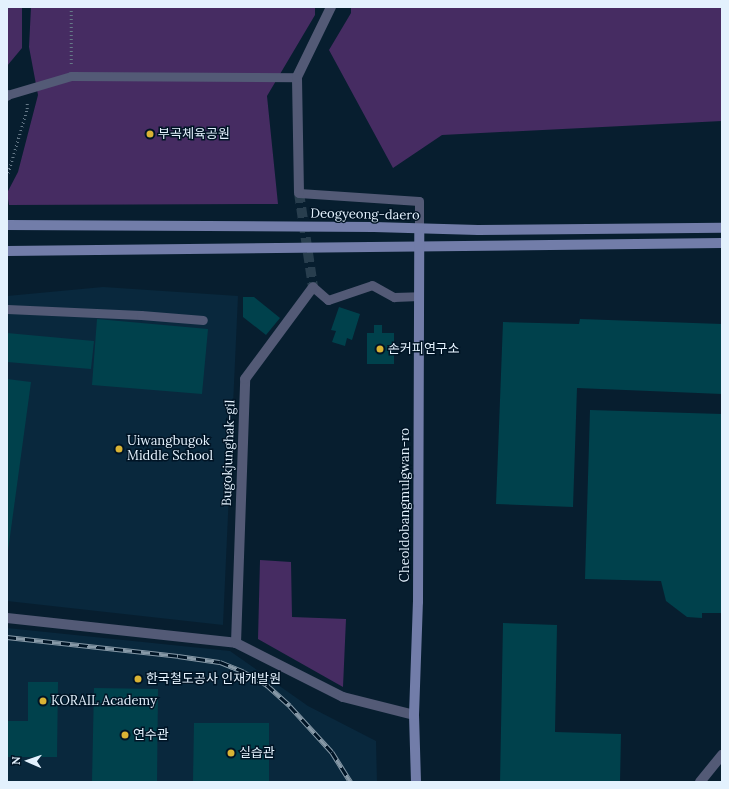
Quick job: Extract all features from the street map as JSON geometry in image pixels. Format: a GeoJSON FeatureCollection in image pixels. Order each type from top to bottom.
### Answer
{"type":"FeatureCollection","features":[{"type":"Feature","properties":{"kind":"street"},"geometry":{"type":"LineString","coordinates":[[299,193],[298,77],[331,7]]}},
{"type":"Feature","properties":{"kind":"street","name":"Deogyeong-daero"},"geometry":{"type":"LineString","coordinates":[[7,226],[478,230],[722,228]]}},
{"type":"Feature","properties":{"kind":"street","name":"Cheoldobangmulgwan-ro"},"geometry":{"type":"LineString","coordinates":[[416,782],[414,715],[418,602],[419,229]]}},
{"type":"Feature","properties":{"kind":"street"},"geometry":{"type":"LineString","coordinates":[[7,251],[419,248],[722,243]]}},
{"type":"Feature","properties":{"kind":"street","name":"Bugokjunghak-gil"},"geometry":{"type":"LineString","coordinates":[[236,643],[245,378],[313,287]]}},
{"type":"Feature","properties":{"kind":"street"},"geometry":{"type":"LineString","coordinates":[[7,618],[236,643],[343,697],[414,715]]}},
{"type":"Feature","properties":{"kind":"street"},"geometry":{"type":"LineString","coordinates":[[700,782],[722,755]]}},
{"type":"Feature","properties":{"kind":"lane"},"geometry":{"type":"LineString","coordinates":[[7,95],[71,76],[298,77]]}},
{"type":"Feature","properties":{"kind":"lane"},"geometry":{"type":"LineString","coordinates":[[299,193],[420,201],[419,229]]}},
{"type":"Feature","properties":{"kind":"lane"},"geometry":{"type":"LineString","coordinates":[[313,287],[328,300],[372,285],[394,297],[419,296]]}},
{"type":"Feature","properties":{"kind":"lane"},"geometry":{"type":"LineString","coordinates":[[7,310],[141,315],[203,320]]}},
{"type":"Feature","properties":{"kind":"path"},"geometry":{"type":"LineString","coordinates":[[71,7],[71,76]]}},
{"type":"Feature","properties":{"kind":"path"},"geometry":{"type":"LineString","coordinates":[[8,173],[27,109],[26,89]]}},
{"type":"Feature","properties":{"kind":"shaded area"},"geometry":{"type":"Polygon","coordinates":[[[7,7],[22,7],[22,48],[7,66],[7,7]]]}},
{"type":"Feature","properties":{"kind":"shaded area","name":"부곡체육공원"},"geometry":{"type":"Polygon","coordinates":[[[31,7],[315,7],[315,15],[267,96],[278,204],[9,205],[7,193],[18,172],[38,95],[29,47],[31,7]]]}},
{"type":"Feature","properties":{"kind":"shaded area"},"geometry":{"type":"Polygon","coordinates":[[[351,7],[722,7],[722,121],[442,135],[393,168],[329,50],[351,13],[351,7]]]}},
{"type":"Feature","properties":{"kind":"shaded area","name":"Uiwangbugok Middle School"},"geometry":{"type":"Polygon","coordinates":[[[103,287],[238,296],[223,625],[7,601],[7,296],[103,287]]]}},
{"type":"Feature","properties":{"kind":"shaded area"},"geometry":{"type":"Polygon","coordinates":[[[260,560],[291,562],[292,617],[346,619],[343,687],[258,639],[260,560]]]}},
{"type":"Feature","properties":{"kind":"shaded area","name":"한국철도공사 인재개발원"},"geometry":{"type":"Polygon","coordinates":[[[7,628],[230,651],[308,706],[376,741],[377,782],[7,782],[7,628]]]}},
{"type":"Feature","properties":{"kind":"building"},"geometry":{"type":"Polygon","coordinates":[[[243,297],[254,297],[280,318],[266,335],[243,317],[243,297]]]}},
{"type":"Feature","properties":{"kind":"building"},"geometry":{"type":"Polygon","coordinates":[[[339,307],[360,314],[352,340],[347,338],[345,346],[332,342],[336,331],[331,330],[339,307]]]}},
{"type":"Feature","properties":{"kind":"building"},"geometry":{"type":"Polygon","coordinates":[[[97,319],[208,329],[202,394],[92,385],[97,319]]]}},
{"type":"Feature","properties":{"kind":"building"},"geometry":{"type":"Polygon","coordinates":[[[580,319],[722,324],[722,394],[577,388],[573,507],[496,504],[503,322],[579,324],[580,319]]]}},
{"type":"Feature","properties":{"kind":"building","name":"손커피연구소"},"geometry":{"type":"Polygon","coordinates":[[[374,325],[382,325],[382,333],[394,333],[394,364],[367,364],[367,333],[374,333],[374,325]]]}},
{"type":"Feature","properties":{"kind":"building"},"geometry":{"type":"Polygon","coordinates":[[[7,333],[94,341],[91,369],[7,362],[7,333]]]}},
{"type":"Feature","properties":{"kind":"building"},"geometry":{"type":"Polygon","coordinates":[[[7,379],[31,382],[8,551],[7,551],[7,379]]]}},
{"type":"Feature","properties":{"kind":"building"},"geometry":{"type":"Polygon","coordinates":[[[590,410],[722,414],[722,613],[702,613],[702,618],[687,617],[666,601],[661,581],[585,579],[590,410]]]}},
{"type":"Feature","properties":{"kind":"building"},"geometry":{"type":"Polygon","coordinates":[[[503,623],[557,625],[555,732],[621,734],[620,782],[500,782],[503,623]]]}},
{"type":"Feature","properties":{"kind":"building","name":"KORAIL Academy"},"geometry":{"type":"Polygon","coordinates":[[[28,682],[58,682],[57,757],[7,757],[7,721],[28,721],[28,682]]]}},
{"type":"Feature","properties":{"kind":"building","name":"연수관"},"geometry":{"type":"Polygon","coordinates":[[[94,688],[158,689],[157,782],[92,782],[94,688]]]}},
{"type":"Feature","properties":{"kind":"building","name":"실습관"},"geometry":{"type":"Polygon","coordinates":[[[194,723],[269,723],[269,782],[193,782],[194,723]]]}},
{"type":"Feature","properties":{"kind":"tunnel"},"geometry":{"type":"LineString","coordinates":[[299,193],[313,287]]}},
{"type":"Feature","properties":{"kind":"railway"},"geometry":{"type":"LineString","coordinates":[[7,637],[220,662],[242,671],[267,685],[290,706],[332,752],[351,782]]}},
{"type":"Feature","properties":{"kind":"place","name":"부곡체육공원"},"geometry":{"type":"Point","coordinates":[150,134]}},
{"type":"Feature","properties":{"kind":"place","name":"손커피연구소"},"geometry":{"type":"Point","coordinates":[380,349]}},
{"type":"Feature","properties":{"kind":"place","name":"Uiwangbugok Middle School"},"geometry":{"type":"Point","coordinates":[119,449]}},
{"type":"Feature","properties":{"kind":"place","name":"한국철도공사 인재개발원"},"geometry":{"type":"Point","coordinates":[138,679]}},
{"type":"Feature","properties":{"kind":"place","name":"KORAIL Academy"},"geometry":{"type":"Point","coordinates":[43,701]}},
{"type":"Feature","properties":{"kind":"place","name":"연수관"},"geometry":{"type":"Point","coordinates":[125,735]}},
{"type":"Feature","properties":{"kind":"place","name":"실습관"},"geometry":{"type":"Point","coordinates":[231,753]}}]}
